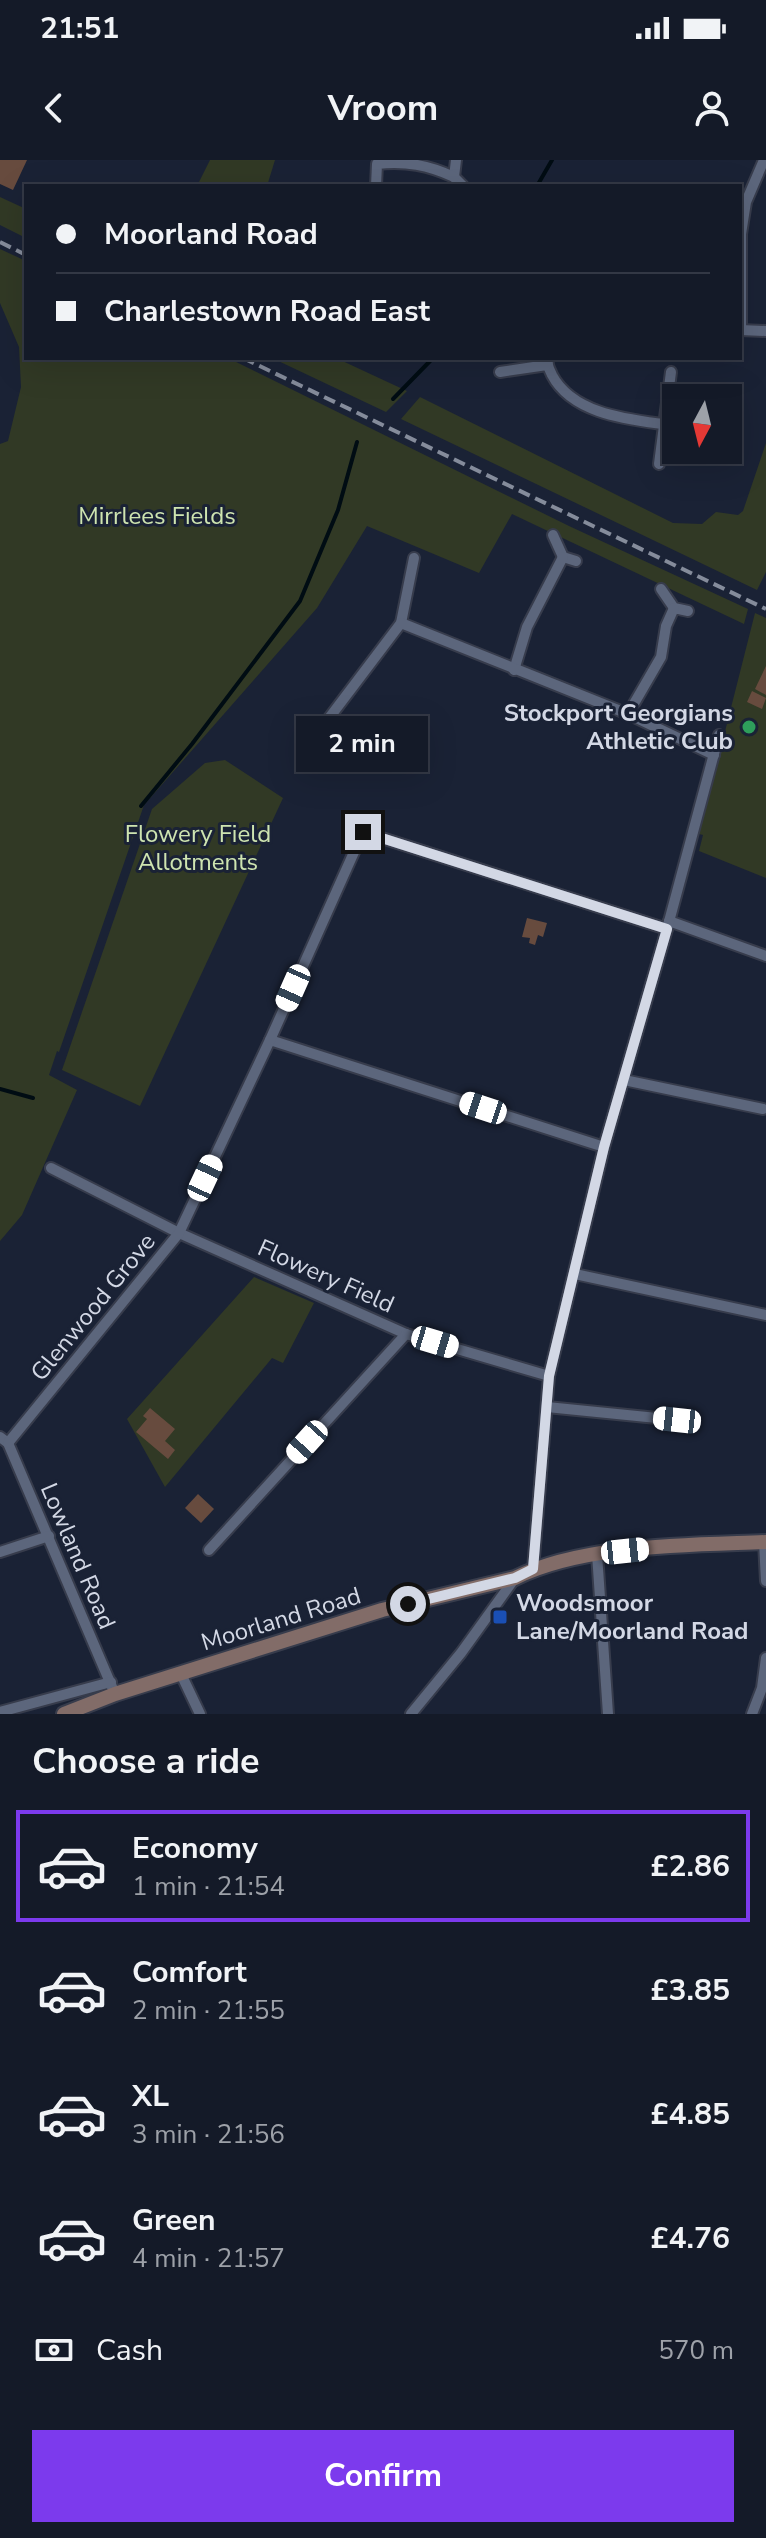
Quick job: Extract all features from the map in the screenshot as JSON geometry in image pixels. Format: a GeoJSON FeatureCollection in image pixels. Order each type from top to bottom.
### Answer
{"type":"FeatureCollection","features":[{"type":"Feature","properties":{"kind":"street"},"geometry":{"type":"LineString","coordinates":[[454,177],[456,160]]}},
{"type":"Feature","properties":{"kind":"street"},"geometry":{"type":"LineString","coordinates":[[742,223],[746,202],[764,160]]}},
{"type":"Feature","properties":{"kind":"street"},"geometry":{"type":"LineString","coordinates":[[376,184],[377,162],[401,161],[431,167],[454,177],[461,184]]}},
{"type":"Feature","properties":{"kind":"street"},"geometry":{"type":"LineString","coordinates":[[742,330],[766,331]]}},
{"type":"Feature","properties":{"kind":"street"},"geometry":{"type":"LineString","coordinates":[[500,372],[548,362],[558,386],[599,412],[662,424],[659,464]]}},
{"type":"Feature","properties":{"kind":"street"},"geometry":{"type":"LineString","coordinates":[[669,384],[671,372]]}},
{"type":"Feature","properties":{"kind":"street"},"geometry":{"type":"LineString","coordinates":[[553,535],[563,557],[576,561]]}},
{"type":"Feature","properties":{"kind":"street"},"geometry":{"type":"LineString","coordinates":[[514,670],[527,627],[563,557]]}},
{"type":"Feature","properties":{"kind":"street"},"geometry":{"type":"LineString","coordinates":[[314,738],[401,623],[414,558]]}},
{"type":"Feature","properties":{"kind":"street"},"geometry":{"type":"LineString","coordinates":[[661,589],[674,608],[688,611]]}},
{"type":"Feature","properties":{"kind":"street"},"geometry":{"type":"LineString","coordinates":[[628,714],[661,657],[666,626],[674,608]]}},
{"type":"Feature","properties":{"kind":"street"},"geometry":{"type":"LineString","coordinates":[[401,623],[628,714],[714,755]]}},
{"type":"Feature","properties":{"kind":"street"},"geometry":{"type":"LineString","coordinates":[[533,1569],[549,1376],[604,1147],[719,735]]}},
{"type":"Feature","properties":{"kind":"street","name":"Glenwood Grove"},"geometry":{"type":"LineString","coordinates":[[4,1440],[179,1233],[363,832],[668,925]]}},
{"type":"Feature","properties":{"kind":"street"},"geometry":{"type":"LineString","coordinates":[[668,925],[766,956]]}},
{"type":"Feature","properties":{"kind":"street"},"geometry":{"type":"LineString","coordinates":[[270,1040],[604,1147]]}},
{"type":"Feature","properties":{"kind":"street"},"geometry":{"type":"LineString","coordinates":[[624,1080],[763,1109]]}},
{"type":"Feature","properties":{"kind":"street","name":"Flowery Field"},"geometry":{"type":"LineString","coordinates":[[51,1168],[179,1233],[406,1334],[549,1376]]}},
{"type":"Feature","properties":{"kind":"street"},"geometry":{"type":"LineString","coordinates":[[575,1274],[766,1315]]}},
{"type":"Feature","properties":{"kind":"street"},"geometry":{"type":"LineString","coordinates":[[209,1550],[406,1334]]}},
{"type":"Feature","properties":{"kind":"street"},"geometry":{"type":"LineString","coordinates":[[547,1407],[677,1420]]}},
{"type":"Feature","properties":{"kind":"street","name":"Lowland Road"},"geometry":{"type":"LineString","coordinates":[[4,1440],[49,1536],[113,1688]]}},
{"type":"Feature","properties":{"kind":"street"},"geometry":{"type":"LineString","coordinates":[[0,1552],[49,1536]]}},
{"type":"Feature","properties":{"kind":"street"},"geometry":{"type":"LineString","coordinates":[[765,1542],[766,1581]]}},
{"type":"Feature","properties":{"kind":"street","name":"Moorland Road"},"geometry":{"type":"LineString","coordinates":[[64,1714],[113,1688],[181,1674],[382,1610],[515,1578],[533,1569],[597,1554],[680,1545],[765,1542]]}},
{"type":"Feature","properties":{"kind":"street"},"geometry":{"type":"LineString","coordinates":[[597,1554],[608,1714]]}},
{"type":"Feature","properties":{"kind":"street"},"geometry":{"type":"LineString","coordinates":[[411,1714],[461,1653],[515,1578]]}},
{"type":"Feature","properties":{"kind":"street"},"geometry":{"type":"LineString","coordinates":[[752,1714],[762,1688],[766,1658]]}},
{"type":"Feature","properties":{"kind":"street"},"geometry":{"type":"LineString","coordinates":[[181,1674],[200,1714]]}},
{"type":"Feature","properties":{"kind":"street"},"geometry":{"type":"LineString","coordinates":[[0,1712],[113,1688]]}},
{"type":"Feature","properties":{"kind":"green space"},"geometry":{"type":"Polygon","coordinates":[[[210,160],[275,160],[268,184],[198,184],[210,160]]]}},
{"type":"Feature","properties":{"kind":"green space"},"geometry":{"type":"Polygon","coordinates":[[[0,197],[24,208],[24,237],[0,225],[0,197]]]}},
{"type":"Feature","properties":{"kind":"green space","name":"Mirrlees Fields"},"geometry":{"type":"Polygon","coordinates":[[[0,249],[24,260],[24,360],[232,360],[569,526],[748,609],[744,624],[512,514],[479,573],[367,526],[317,608],[144,805],[49,1075],[77,1090],[22,1215],[0,1241],[0,444],[8,441],[21,387],[19,347],[0,303],[0,249]]]}},
{"type":"Feature","properties":{"kind":"green space"},"geometry":{"type":"Polygon","coordinates":[[[276,360],[340,360],[407,391],[386,412],[276,360]]]}},
{"type":"Feature","properties":{"kind":"green space"},"geometry":{"type":"Polygon","coordinates":[[[420,397],[673,523],[702,524],[716,512],[738,515],[743,511],[766,443],[766,572],[757,590],[401,419],[420,397]]]}},
{"type":"Feature","properties":{"kind":"green space","name":"Stockport Georgians Athletic Club"},"geometry":{"type":"Polygon","coordinates":[[[755,613],[766,618],[766,878],[699,851],[703,835],[699,834],[755,613]]]}},
{"type":"Feature","properties":{"kind":"green space","name":"Flowery Field Allotments"},"geometry":{"type":"Polygon","coordinates":[[[225,760],[283,798],[140,1106],[62,1070],[152,809],[205,763],[225,760]]]}},
{"type":"Feature","properties":{"kind":"green space"},"geometry":{"type":"Polygon","coordinates":[[[254,1277],[314,1303],[283,1363],[272,1358],[165,1487],[127,1419],[254,1277]]]}},
{"type":"Feature","properties":{"kind":"building"},"geometry":{"type":"Polygon","coordinates":[[[0,160],[27,160],[13,190],[0,184],[0,160]]]}},
{"type":"Feature","properties":{"kind":"building"},"geometry":{"type":"Polygon","coordinates":[[[766,666],[766,695],[755,689],[766,666]]]}},
{"type":"Feature","properties":{"kind":"building"},"geometry":{"type":"Polygon","coordinates":[[[752,691],[766,698],[762,709],[747,702],[752,691]]]}},
{"type":"Feature","properties":{"kind":"building"},"geometry":{"type":"Polygon","coordinates":[[[527,918],[547,923],[543,937],[538,935],[535,945],[529,943],[530,938],[522,937],[527,918]]]}},
{"type":"Feature","properties":{"kind":"building"},"geometry":{"type":"Polygon","coordinates":[[[150,1408],[175,1429],[165,1441],[175,1450],[168,1459],[136,1432],[147,1419],[143,1416],[150,1408]]]}},
{"type":"Feature","properties":{"kind":"building"},"geometry":{"type":"Polygon","coordinates":[[[198,1494],[214,1509],[201,1523],[185,1508],[198,1494]]]}},
{"type":"Feature","properties":{"kind":"waterway"},"geometry":{"type":"LineString","coordinates":[[538,184],[552,160]]}},
{"type":"Feature","properties":{"kind":"waterway"},"geometry":{"type":"LineString","coordinates":[[393,399],[431,360]]}},
{"type":"Feature","properties":{"kind":"waterway"},"geometry":{"type":"LineString","coordinates":[[141,806],[300,601],[338,510],[357,442]]}},
{"type":"Feature","properties":{"kind":"waterway"},"geometry":{"type":"LineString","coordinates":[[0,1089],[33,1098]]}},
{"type":"Feature","properties":{"kind":"railway"},"geometry":{"type":"LineString","coordinates":[[0,242],[24,254]]}},
{"type":"Feature","properties":{"kind":"railway"},"geometry":{"type":"LineString","coordinates":[[247,360],[766,609]]}},
{"type":"Feature","properties":{"kind":"place","name":"Stockport Georgians Athletic Club"},"geometry":{"type":"Point","coordinates":[749,727]}},
{"type":"Feature","properties":{"kind":"place","name":"Woodsmoor Lane/Moorland Road"},"geometry":{"type":"Point","coordinates":[500,1617]}},
{"type":"Feature","properties":{"kind":"route"},"geometry":{"type":"LineString","coordinates":[[363,832],[667,929],[604,1147],[549,1376],[533,1569],[515,1578],[408,1604]]}}]}
